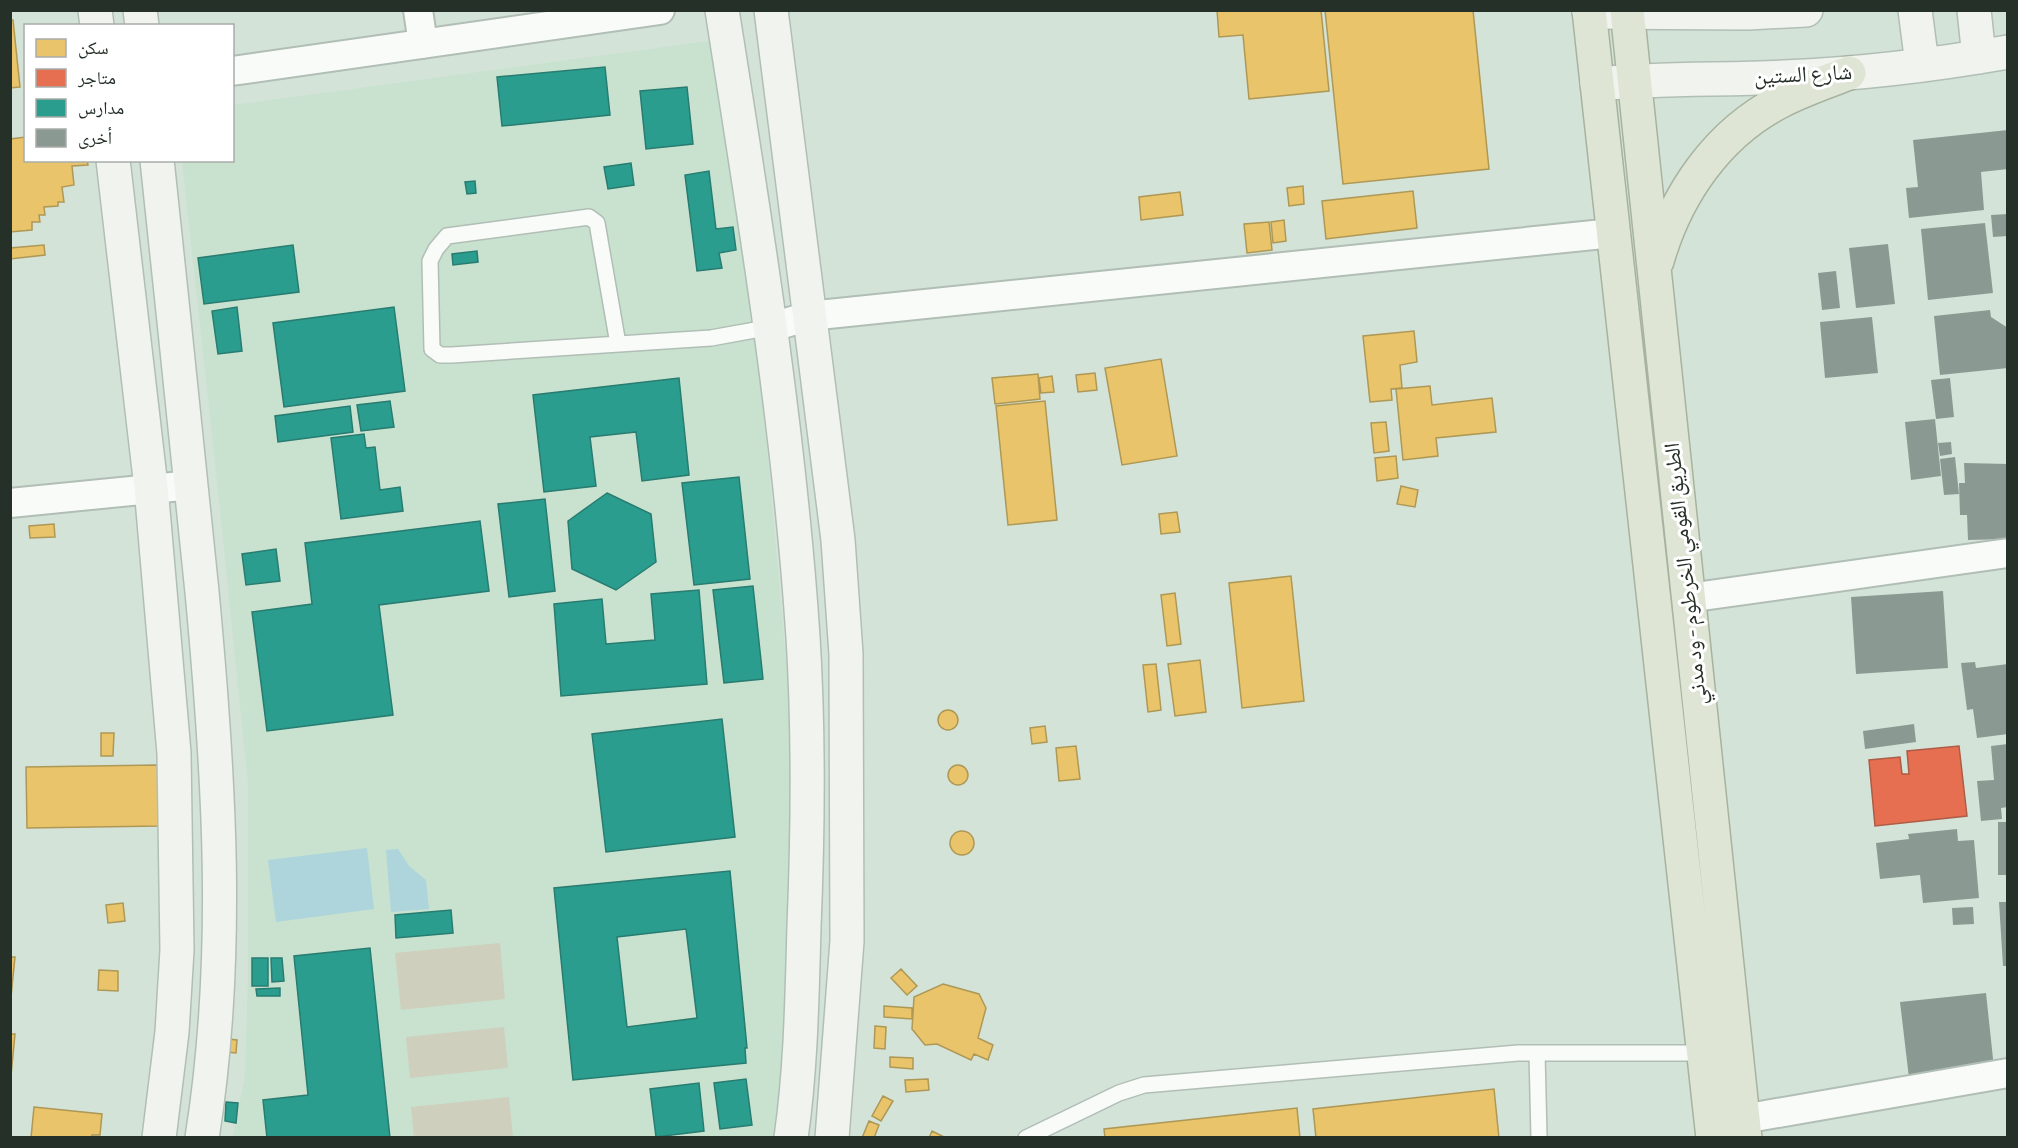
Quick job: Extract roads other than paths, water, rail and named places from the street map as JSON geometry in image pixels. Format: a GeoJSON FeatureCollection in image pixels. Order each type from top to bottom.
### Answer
{"type":"FeatureCollection","features":[{"type":"Feature","properties":{"kind":"highway","name":"الطريق القومي الخرطوم - ود مدني"},"geometry":{"type":"LineString","coordinates":[[1589,11],[1713,1137]]}},
{"type":"Feature","properties":{"kind":"highway","name":"الطريق القومي الخرطوم - ود مدني"},"geometry":{"type":"LineString","coordinates":[[1627,11],[1744,1128]]}},
{"type":"Feature","properties":{"kind":"highway"},"geometry":{"type":"LineString","coordinates":[[1654,274],[1665,232],[1676,208],[1699,170],[1726,141],[1780,102],[1849,73]]}},
{"type":"Feature","properties":{"kind":"street"},"geometry":{"type":"LineString","coordinates":[[418,10],[423,44]]}},
{"type":"Feature","properties":{"kind":"street"},"geometry":{"type":"LineString","coordinates":[[234,71],[660,10]]}},
{"type":"Feature","properties":{"kind":"street"},"geometry":{"type":"LineString","coordinates":[[722,10],[772,327],[784,424],[803,640],[807,837],[800,1043],[797,1097],[791,1137]]}},
{"type":"Feature","properties":{"kind":"street"},"geometry":{"type":"LineString","coordinates":[[771,10],[838,540],[846,654],[847,941],[832,1137]]}},
{"type":"Feature","properties":{"kind":"street"},"geometry":{"type":"LineString","coordinates":[[1589,11],[1806,10]]}},
{"type":"Feature","properties":{"kind":"street"},"geometry":{"type":"LineString","coordinates":[[1915,10],[1922,64]]}},
{"type":"Feature","properties":{"kind":"street"},"geometry":{"type":"LineString","coordinates":[[1974,10],[1993,55]]}},
{"type":"Feature","properties":{"kind":"street","name":"شارع الستين"},"geometry":{"type":"LineString","coordinates":[[1597,84],[1634,80],[1783,77],[1849,73],[1993,55]]}},
{"type":"Feature","properties":{"kind":"street"},"geometry":{"type":"LineString","coordinates":[[113,162],[151,488],[174,753],[177,950],[175,992],[159,1137]]}},
{"type":"Feature","properties":{"kind":"street"},"geometry":{"type":"LineString","coordinates":[[157,162],[192,484],[217,776],[219,961],[216,1032],[202,1137]]}},
{"type":"Feature","properties":{"kind":"street"},"geometry":{"type":"LineString","coordinates":[[772,327],[809,316],[1613,233]]}},
{"type":"Feature","properties":{"kind":"street"},"geometry":{"type":"LineString","coordinates":[[10,503],[192,484]]}},
{"type":"Feature","properties":{"kind":"street"},"geometry":{"type":"LineString","coordinates":[[1688,598],[2007,553]]}},
{"type":"Feature","properties":{"kind":"street"},"geometry":{"type":"LineString","coordinates":[[1744,1128],[2007,1073]]}},
{"type":"Feature","properties":{"kind":"lane"},"geometry":{"type":"LineString","coordinates":[[618,344],[597,223],[589,217],[447,236],[430,261],[432,349],[440,355],[618,344],[711,338],[772,327]]}},
{"type":"Feature","properties":{"kind":"lane"},"geometry":{"type":"LineString","coordinates":[[1537,1053],[1539,1137]]}},
{"type":"Feature","properties":{"kind":"lane"},"geometry":{"type":"LineString","coordinates":[[1026,1137],[1119,1093],[1144,1085],[1537,1053],[1703,1053]]}},
{"type":"Feature","properties":{"kind":"water"},"geometry":{"type":"Polygon","coordinates":[[[367,848],[374,909],[276,922],[268,860],[367,848]]]}},
{"type":"Feature","properties":{"kind":"water"},"geometry":{"type":"Polygon","coordinates":[[[398,849],[409,866],[426,880],[429,909],[391,912],[386,850],[398,849]]]}}]}
